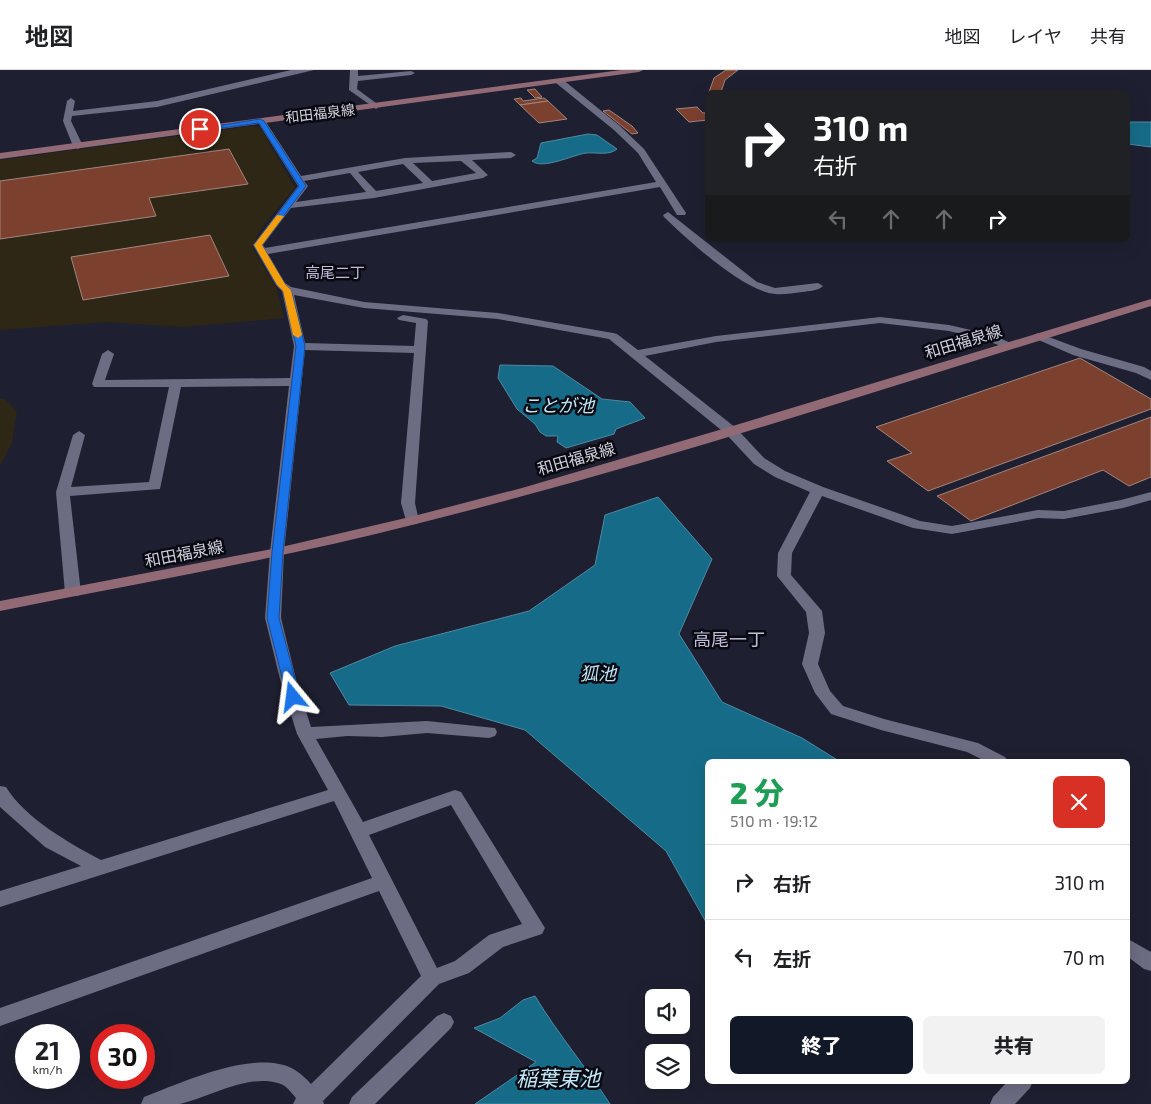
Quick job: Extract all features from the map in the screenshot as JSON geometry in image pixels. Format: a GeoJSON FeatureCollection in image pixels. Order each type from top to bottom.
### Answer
{"type":"FeatureCollection","features":[{"type":"Feature","properties":{"kind":"main road","name":"和田福泉線"},"geometry":{"type":"LineString","coordinates":[[0,156],[639,70]]}},
{"type":"Feature","properties":{"kind":"main road","name":"和田福泉線"},"geometry":{"type":"LineString","coordinates":[[0,606],[277,552],[412,521],[528,491],[731,431],[1151,302]]}},
{"type":"Feature","properties":{"kind":"street"},"geometry":{"type":"LineString","coordinates":[[68,114],[165,103],[293,72],[310,70]]}},
{"type":"Feature","properties":{"kind":"street"},"geometry":{"type":"LineString","coordinates":[[354,70],[354,90],[376,106]]}},
{"type":"Feature","properties":{"kind":"street"},"geometry":{"type":"LineString","coordinates":[[353,79],[411,73]]}},
{"type":"Feature","properties":{"kind":"street"},"geometry":{"type":"LineString","coordinates":[[559,81],[618,128],[641,151],[681,213],[668,215],[696,241],[753,284],[774,291],[818,286]]}},
{"type":"Feature","properties":{"kind":"street"},"geometry":{"type":"LineString","coordinates":[[70,101],[67,121],[78,146]]}},
{"type":"Feature","properties":{"kind":"street"},"geometry":{"type":"LineString","coordinates":[[260,121],[302,186],[258,245],[287,290],[300,346],[277,552],[273,618],[305,734],[340,793],[432,978]]}},
{"type":"Feature","properties":{"kind":"street"},"geometry":{"type":"LineString","coordinates":[[298,179],[405,161],[511,155]]}},
{"type":"Feature","properties":{"kind":"street"},"geometry":{"type":"LineString","coordinates":[[287,206],[374,194],[483,175],[464,158]]}},
{"type":"Feature","properties":{"kind":"street"},"geometry":{"type":"LineString","coordinates":[[405,161],[430,185]]}},
{"type":"Feature","properties":{"kind":"street"},"geometry":{"type":"LineString","coordinates":[[351,169],[374,194]]}},
{"type":"Feature","properties":{"kind":"street"},"geometry":{"type":"LineString","coordinates":[[262,252],[662,184]]}},
{"type":"Feature","properties":{"kind":"street"},"geometry":{"type":"LineString","coordinates":[[287,290],[364,305],[498,316],[614,336],[731,431],[759,461],[780,474],[818,490],[918,525],[952,530],[1038,514],[1064,515],[1124,504],[1151,496]]}},
{"type":"Feature","properties":{"kind":"street"},"geometry":{"type":"LineString","coordinates":[[364,305],[366,311],[373,314],[422,321],[408,503],[412,521]]}},
{"type":"Feature","properties":{"kind":"street"},"geometry":{"type":"LineString","coordinates":[[637,354],[716,339],[880,320],[949,328],[989,337],[1009,345]]}},
{"type":"Feature","properties":{"kind":"street"},"geometry":{"type":"LineString","coordinates":[[1038,336],[1078,352],[1140,370],[1151,376]]}},
{"type":"Feature","properties":{"kind":"street"},"geometry":{"type":"LineString","coordinates":[[300,346],[419,350]]}},
{"type":"Feature","properties":{"kind":"street"},"geometry":{"type":"LineString","coordinates":[[108,354],[98,384],[295,382]]}},
{"type":"Feature","properties":{"kind":"street"},"geometry":{"type":"LineString","coordinates":[[63,492],[155,486],[176,383]]}},
{"type":"Feature","properties":{"kind":"street"},"geometry":{"type":"LineString","coordinates":[[73,593],[63,492],[79,435]]}},
{"type":"Feature","properties":{"kind":"street"},"geometry":{"type":"LineString","coordinates":[[818,490],[785,553],[784,576],[814,611],[817,633],[810,664],[823,693],[836,710],[881,724],[972,747],[995,759]]}},
{"type":"Feature","properties":{"kind":"street"},"geometry":{"type":"LineString","coordinates":[[305,734],[347,730],[382,731],[427,726],[488,732]]}},
{"type":"Feature","properties":{"kind":"street"},"geometry":{"type":"LineString","coordinates":[[0,792],[6,802],[52,842],[100,868]]}},
{"type":"Feature","properties":{"kind":"street"},"geometry":{"type":"LineString","coordinates":[[0,899],[340,793]]}},
{"type":"Feature","properties":{"kind":"street"},"geometry":{"type":"LineString","coordinates":[[152,1104],[247,1072],[271,1071],[291,1078],[309,1102],[432,978],[462,968],[496,941],[535,928],[455,797],[359,831]]}},
{"type":"Feature","properties":{"kind":"street"},"geometry":{"type":"LineString","coordinates":[[0,1017],[384,881]]}},
{"type":"Feature","properties":{"kind":"street"},"geometry":{"type":"LineString","coordinates":[[1130,947],[1151,963]]}},
{"type":"Feature","properties":{"kind":"street"},"geometry":{"type":"LineString","coordinates":[[360,1104],[444,1022]]}},
{"type":"Feature","properties":{"kind":"street"},"geometry":{"type":"LineString","coordinates":[[1001,1104],[1019,1084]]}},
{"type":"Feature","properties":{"kind":"shaded area"},"geometry":{"type":"Polygon","coordinates":[[[252,126],[260,127],[295,188],[262,227],[252,247],[276,287],[284,318],[183,327],[107,322],[0,330],[0,160],[252,126]]]}},
{"type":"Feature","properties":{"kind":"shaded area"},"geometry":{"type":"Polygon","coordinates":[[[0,399],[5,399],[17,411],[12,443],[0,466],[0,399]]]}},
{"type":"Feature","properties":{"kind":"water"},"geometry":{"type":"Polygon","coordinates":[[[1130,122],[1151,122],[1151,147],[1130,144],[1130,122]]]}},
{"type":"Feature","properties":{"kind":"water"},"geometry":{"type":"Polygon","coordinates":[[[588,134],[597,135],[617,149],[606,153],[586,153],[543,164],[532,161],[537,158],[541,143],[588,134]]]}},
{"type":"Feature","properties":{"kind":"water","name":"ことが池"},"geometry":{"type":"Polygon","coordinates":[[[500,365],[553,366],[602,399],[630,402],[645,418],[616,429],[614,434],[566,448],[557,442],[558,436],[546,436],[517,409],[498,378],[500,365]]]}},
{"type":"Feature","properties":{"kind":"water","name":"狐池"},"geometry":{"type":"Polygon","coordinates":[[[658,497],[712,559],[679,634],[722,702],[802,738],[836,759],[705,759],[705,920],[666,851],[525,730],[441,706],[349,705],[330,673],[395,646],[529,611],[595,565],[605,515],[658,497]]]}},
{"type":"Feature","properties":{"kind":"water","name":"稲葉東池"},"geometry":{"type":"Polygon","coordinates":[[[535,996],[610,1104],[475,1104],[536,1062],[474,1028],[500,1018],[523,1000],[535,996]]]}},
{"type":"Feature","properties":{"kind":"building"},"geometry":{"type":"Polygon","coordinates":[[[726,70],[738,70],[725,80],[722,90],[710,90],[714,78],[726,70]]]}},
{"type":"Feature","properties":{"kind":"building"},"geometry":{"type":"Polygon","coordinates":[[[535,89],[542,97],[535,98],[527,90],[535,89]]]}},
{"type":"Feature","properties":{"kind":"building"},"geometry":{"type":"Polygon","coordinates":[[[521,98],[523,101],[544,98],[548,101],[520,105],[514,99],[521,98]]]}},
{"type":"Feature","properties":{"kind":"building"},"geometry":{"type":"Polygon","coordinates":[[[548,101],[567,119],[539,123],[520,105],[548,101]]]}},
{"type":"Feature","properties":{"kind":"building"},"geometry":{"type":"Polygon","coordinates":[[[697,107],[705,113],[705,120],[689,122],[676,109],[697,107]]]}},
{"type":"Feature","properties":{"kind":"building"},"geometry":{"type":"Polygon","coordinates":[[[609,110],[632,126],[638,133],[632,134],[603,111],[609,110]]]}},
{"type":"Feature","properties":{"kind":"building"},"geometry":{"type":"Polygon","coordinates":[[[229,149],[248,184],[149,198],[156,216],[0,239],[0,181],[229,149]]]}},
{"type":"Feature","properties":{"kind":"building"},"geometry":{"type":"Polygon","coordinates":[[[210,235],[229,276],[83,300],[71,257],[210,235]]]}},
{"type":"Feature","properties":{"kind":"building"},"geometry":{"type":"Polygon","coordinates":[[[1080,358],[1151,399],[1151,409],[928,491],[887,461],[912,453],[876,427],[1080,358]]]}},
{"type":"Feature","properties":{"kind":"building"},"geometry":{"type":"Polygon","coordinates":[[[1151,417],[1151,477],[1129,486],[1103,470],[971,521],[937,496],[1151,417]]]}},
{"type":"Feature","properties":{"kind":"slow traffic"},"geometry":{"type":"LineString","coordinates":[[280,216],[258,245],[287,290],[298,335]]}},
{"type":"Feature","properties":{"kind":"district","name":"高尾二丁"},"geometry":{"type":"Point","coordinates":[335,272]}},
{"type":"Feature","properties":{"kind":"district","name":"高尾一丁"},"geometry":{"type":"Point","coordinates":[729,639]}},
{"type":"Feature","properties":{"kind":"route"},"geometry":{"type":"LineString","coordinates":[[200,129],[260,121],[302,186],[258,245],[287,290],[300,346],[277,552],[273,618],[293,697]]}}]}
